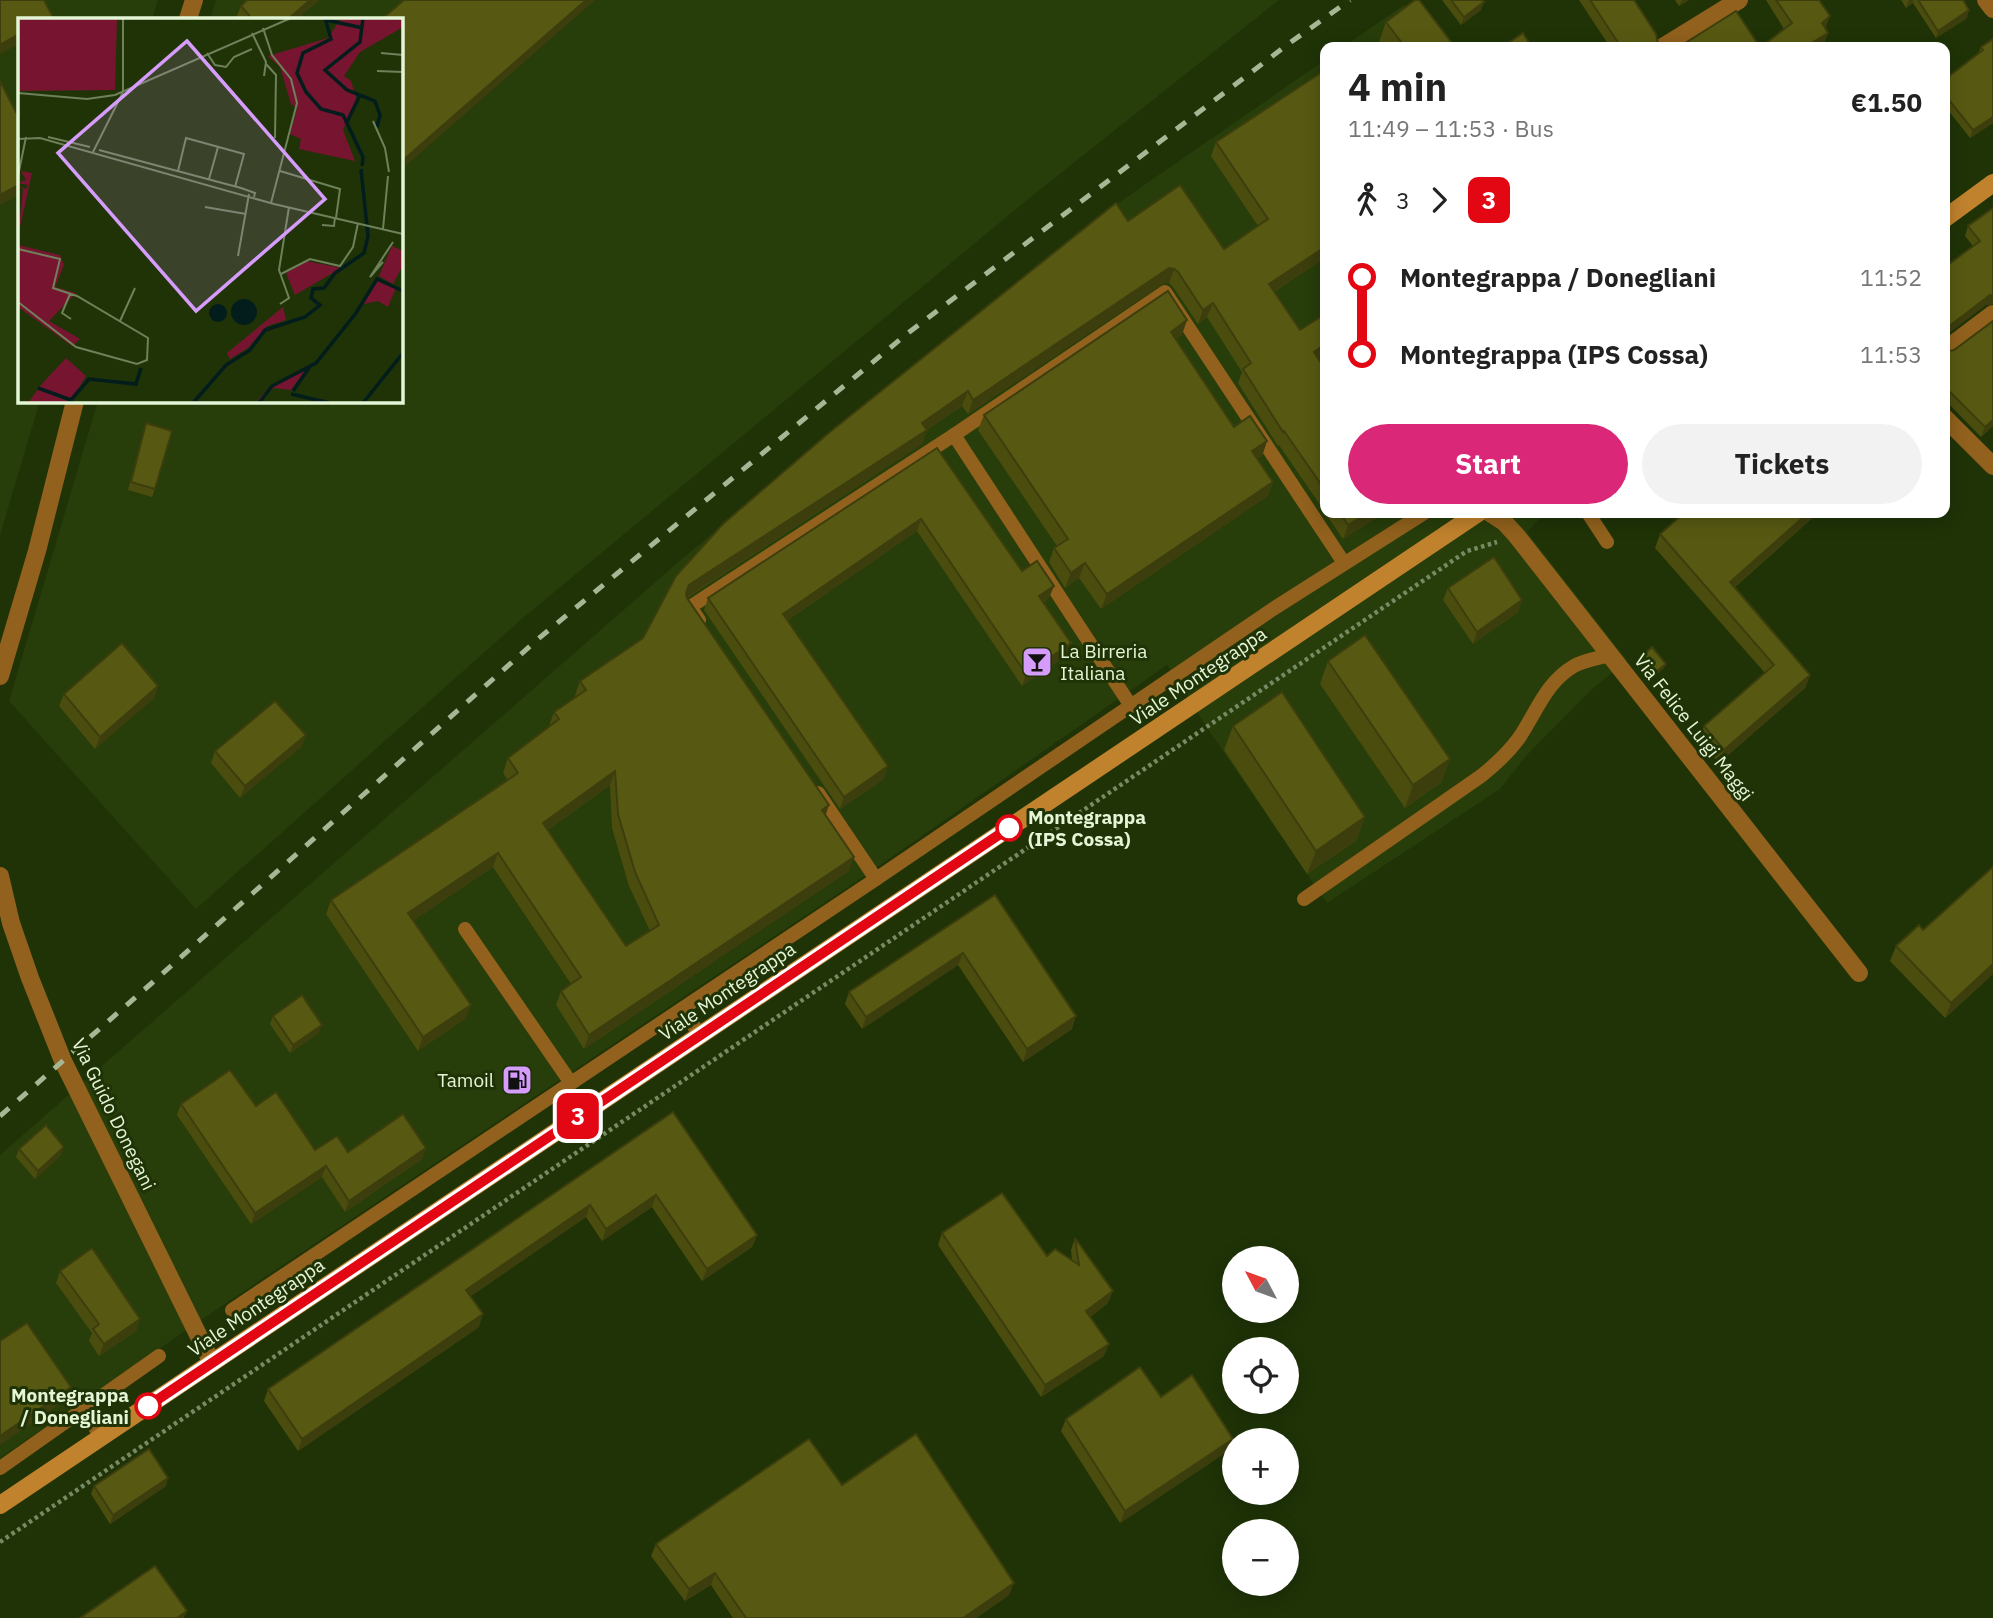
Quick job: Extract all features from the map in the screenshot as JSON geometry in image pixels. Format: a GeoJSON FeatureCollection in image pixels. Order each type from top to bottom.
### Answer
{"type":"FeatureCollection","features":[{"type":"Feature","properties":{"kind":"main road"},"geometry":{"type":"LineString","coordinates":[[1950,215],[1993,183]]}},
{"type":"Feature","properties":{"kind":"main road","name":"Viale Montegrappa"},"geometry":{"type":"LineString","coordinates":[[0,1505],[1471,518]]}},
{"type":"Feature","properties":{"kind":"street"},"geometry":{"type":"LineString","coordinates":[[188,18],[194,0]]}},
{"type":"Feature","properties":{"kind":"street"},"geometry":{"type":"LineString","coordinates":[[1671,42],[1739,0]]}},
{"type":"Feature","properties":{"kind":"street"},"geometry":{"type":"LineString","coordinates":[[1986,0],[1993,9]]}},
{"type":"Feature","properties":{"kind":"street"},"geometry":{"type":"LineString","coordinates":[[1950,346],[1993,314]]}},
{"type":"Feature","properties":{"kind":"street"},"geometry":{"type":"LineString","coordinates":[[0,676],[37,551],[75,402]]}},
{"type":"Feature","properties":{"kind":"street"},"geometry":{"type":"LineString","coordinates":[[1950,423],[1993,466]]}},
{"type":"Feature","properties":{"kind":"street","name":"Via Felice Luigi Maggi"},"geometry":{"type":"LineString","coordinates":[[1498,518],[1516,536],[1859,973]]}},
{"type":"Feature","properties":{"kind":"street","name":"Via Guido Donegani"},"geometry":{"type":"LineString","coordinates":[[0,876],[11,923],[63,1061],[212,1363]]}},
{"type":"Feature","properties":{"kind":"lane"},"geometry":{"type":"LineString","coordinates":[[706,630],[690,607],[954,435],[1165,292],[1344,563]]}},
{"type":"Feature","properties":{"kind":"lane","name":"Viale Montegrappa"},"geometry":{"type":"LineString","coordinates":[[954,435],[1131,706]]}},
{"type":"Feature","properties":{"kind":"lane"},"geometry":{"type":"LineString","coordinates":[[232,1310],[876,879],[1273,609],[1416,518]]}},
{"type":"Feature","properties":{"kind":"lane"},"geometry":{"type":"LineString","coordinates":[[1591,518],[1606,542]]}},
{"type":"Feature","properties":{"kind":"lane"},"geometry":{"type":"LineString","coordinates":[[1304,899],[1500,761],[1520,737],[1537,706],[1556,680],[1575,664],[1610,655]]}},
{"type":"Feature","properties":{"kind":"lane"},"geometry":{"type":"LineString","coordinates":[[806,777],[876,879]]}},
{"type":"Feature","properties":{"kind":"lane"},"geometry":{"type":"LineString","coordinates":[[465,929],[571,1083]]}},
{"type":"Feature","properties":{"kind":"lane"},"geometry":{"type":"LineString","coordinates":[[682,1009],[700,1035]]}},
{"type":"Feature","properties":{"kind":"lane"},"geometry":{"type":"LineString","coordinates":[[0,1468],[159,1356]]}},
{"type":"Feature","properties":{"kind":"lane"},"geometry":{"type":"LineString","coordinates":[[84,1409],[102,1437]]}},
{"type":"Feature","properties":{"kind":"path"},"geometry":{"type":"LineString","coordinates":[[0,1542],[1466,551],[1516,536]]}},
{"type":"Feature","properties":{"kind":"shaded area"},"geometry":{"type":"Polygon","coordinates":[[[0,0],[158,0],[152,18],[18,18],[18,402],[40,402],[0,535],[0,0]]]}},
{"type":"Feature","properties":{"kind":"shaded area"},"geometry":{"type":"Polygon","coordinates":[[[216,0],[1279,0],[1027,200],[523,618],[196,909],[9,701],[98,402],[402,402],[402,18],[210,18],[216,0]]]}},
{"type":"Feature","properties":{"kind":"shaded area"},"geometry":{"type":"Polygon","coordinates":[[[1404,5],[1432,42],[1350,42],[1404,5]]]}},
{"type":"Feature","properties":{"kind":"shaded area"},"geometry":{"type":"Polygon","coordinates":[[[1320,63],[1320,518],[1540,518],[1527,532],[1627,660],[1590,691],[1527,755],[1500,789],[1327,903],[1167,665],[866,875],[210,1314],[0,1458],[0,1155],[683,558],[1098,217],[1320,63]]]}},
{"type":"Feature","properties":{"kind":"building"},"geometry":{"type":"Polygon","coordinates":[[[0,0],[44,0],[53,17],[18,18],[18,35],[0,45],[0,0]]]}},
{"type":"Feature","properties":{"kind":"building"},"geometry":{"type":"Polygon","coordinates":[[[247,0],[310,0],[289,18],[251,18],[241,6],[247,0]]]}},
{"type":"Feature","properties":{"kind":"building"},"geometry":{"type":"Polygon","coordinates":[[[404,0],[586,0],[402,161],[402,18],[383,18],[404,0]]]}},
{"type":"Feature","properties":{"kind":"building"},"geometry":{"type":"Polygon","coordinates":[[[1415,0],[1419,0],[1451,42],[1401,42],[1386,22],[1415,0]]]}},
{"type":"Feature","properties":{"kind":"building"},"geometry":{"type":"Polygon","coordinates":[[[1451,0],[1482,0],[1484,2],[1464,17],[1451,0]]]}},
{"type":"Feature","properties":{"kind":"building"},"geometry":{"type":"Polygon","coordinates":[[[1590,0],[1634,0],[1656,34],[1658,42],[1618,42],[1590,0]]]}},
{"type":"Feature","properties":{"kind":"building"},"geometry":{"type":"Polygon","coordinates":[[[1776,0],[1819,0],[1830,16],[1822,23],[1828,33],[1813,42],[1767,42],[1792,23],[1776,0]]]}},
{"type":"Feature","properties":{"kind":"building"},"geometry":{"type":"Polygon","coordinates":[[[1918,0],[1963,0],[1969,10],[1938,31],[1918,0]]]}},
{"type":"Feature","properties":{"kind":"building"},"geometry":{"type":"Polygon","coordinates":[[[1736,11],[1757,42],[1687,42],[1736,11]]]}},
{"type":"Feature","properties":{"kind":"building"},"geometry":{"type":"Polygon","coordinates":[[[1523,33],[1529,42],[1510,42],[1523,33]]]}},
{"type":"Feature","properties":{"kind":"building"},"geometry":{"type":"Polygon","coordinates":[[[1993,39],[1993,117],[1973,130],[1950,101],[1950,75],[1983,50],[1981,47],[1993,39]]]}},
{"type":"Feature","properties":{"kind":"building"},"geometry":{"type":"Polygon","coordinates":[[[1320,73],[1320,250],[1269,284],[1300,330],[1320,317],[1320,348],[1314,352],[1320,361],[1320,483],[1283,432],[1243,369],[1251,363],[1213,303],[1203,310],[1174,269],[1169,268],[973,400],[968,391],[922,423],[927,430],[689,585],[686,593],[829,805],[822,810],[854,857],[589,1035],[561,991],[581,977],[498,853],[408,913],[471,1005],[423,1037],[331,900],[518,773],[508,758],[559,719],[554,712],[586,690],[580,681],[643,638],[676,576],[723,524],[830,432],[1116,203],[1128,221],[1180,185],[1224,249],[1268,219],[1216,142],[1320,73]],[[615,771],[543,823],[626,946],[659,925],[635,872],[618,814],[615,771]]]}},
{"type":"Feature","properties":{"kind":"building"},"geometry":{"type":"Polygon","coordinates":[[[0,81],[18,116],[18,186],[0,195],[0,81]]]}},
{"type":"Feature","properties":{"kind":"building"},"geometry":{"type":"Polygon","coordinates":[[[1993,208],[1993,295],[1950,325],[1950,263],[1980,241],[1968,226],[1993,208]]]}},
{"type":"Feature","properties":{"kind":"building"},"geometry":{"type":"Polygon","coordinates":[[[1168,291],[1187,320],[1171,332],[1234,427],[1250,416],[1267,441],[1252,451],[1273,482],[1107,594],[1085,563],[1071,573],[1054,548],[1068,539],[984,415],[1168,291]]]}},
{"type":"Feature","properties":{"kind":"building"},"geometry":{"type":"Polygon","coordinates":[[[1993,321],[1993,420],[1985,427],[1950,392],[1950,351],[1993,321]]]}},
{"type":"Feature","properties":{"kind":"building"},"geometry":{"type":"Polygon","coordinates":[[[146,423],[172,431],[155,489],[131,482],[146,423]]]}},
{"type":"Feature","properties":{"kind":"building"},"geometry":{"type":"Polygon","coordinates":[[[937,448],[1022,571],[1037,561],[1054,586],[1039,596],[1071,643],[1026,674],[921,519],[783,614],[888,766],[844,797],[708,598],[937,448]]]}},
{"type":"Feature","properties":{"kind":"building"},"geometry":{"type":"Polygon","coordinates":[[[1343,518],[1359,518],[1348,525],[1343,518]]]}},
{"type":"Feature","properties":{"kind":"building"},"geometry":{"type":"Polygon","coordinates":[[[1678,518],[1802,518],[1730,582],[1810,675],[1724,750],[1704,726],[1774,665],[1660,534],[1678,518]]]}},
{"type":"Feature","properties":{"kind":"building"},"geometry":{"type":"Polygon","coordinates":[[[1494,557],[1522,600],[1477,632],[1448,588],[1494,557]]]}},
{"type":"Feature","properties":{"kind":"building"},"geometry":{"type":"Polygon","coordinates":[[[1365,635],[1450,759],[1413,785],[1328,661],[1365,635]]]}},
{"type":"Feature","properties":{"kind":"building"},"geometry":{"type":"Polygon","coordinates":[[[122,643],[158,686],[100,737],[64,694],[122,643]]]}},
{"type":"Feature","properties":{"kind":"building"},"geometry":{"type":"Polygon","coordinates":[[[1652,647],[1666,664],[1650,677],[1636,661],[1652,647]]]}},
{"type":"Feature","properties":{"kind":"building"},"geometry":{"type":"Polygon","coordinates":[[[1282,692],[1365,817],[1316,851],[1233,726],[1282,692]]]}},
{"type":"Feature","properties":{"kind":"building"},"geometry":{"type":"Polygon","coordinates":[[[275,701],[306,735],[245,786],[215,751],[275,701]]]}},
{"type":"Feature","properties":{"kind":"building"},"geometry":{"type":"Polygon","coordinates":[[[1993,867],[1993,964],[1951,1003],[1896,946],[1919,925],[1923,930],[1993,867]]]}},
{"type":"Feature","properties":{"kind":"building"},"geometry":{"type":"Polygon","coordinates":[[[995,895],[1076,1016],[1027,1049],[963,953],[866,1017],[849,992],[995,895]]]}},
{"type":"Feature","properties":{"kind":"building"},"geometry":{"type":"Polygon","coordinates":[[[302,995],[322,1025],[293,1045],[273,1016],[302,995]]]}},
{"type":"Feature","properties":{"kind":"building"},"geometry":{"type":"Polygon","coordinates":[[[230,1070],[256,1106],[276,1092],[315,1150],[337,1136],[348,1152],[403,1114],[426,1148],[349,1201],[326,1166],[255,1213],[181,1104],[230,1070]]]}},
{"type":"Feature","properties":{"kind":"building"},"geometry":{"type":"Polygon","coordinates":[[[673,1112],[757,1235],[707,1269],[656,1195],[606,1229],[590,1205],[466,1290],[483,1314],[302,1439],[268,1389],[673,1112]]]}},
{"type":"Feature","properties":{"kind":"building"},"geometry":{"type":"Polygon","coordinates":[[[46,1125],[64,1147],[38,1171],[19,1149],[46,1125]]]}},
{"type":"Feature","properties":{"kind":"building"},"geometry":{"type":"Polygon","coordinates":[[[1002,1193],[1047,1256],[1055,1249],[1079,1265],[1075,1238],[1113,1291],[1086,1311],[1109,1344],[1045,1385],[942,1233],[1002,1193]]]}},
{"type":"Feature","properties":{"kind":"building"},"geometry":{"type":"Polygon","coordinates":[[[92,1248],[140,1319],[104,1344],[93,1329],[99,1324],[60,1271],[92,1248]]]}},
{"type":"Feature","properties":{"kind":"building"},"geometry":{"type":"Polygon","coordinates":[[[27,1323],[71,1387],[0,1436],[0,1341],[27,1323]]]}},
{"type":"Feature","properties":{"kind":"building"},"geometry":{"type":"Polygon","coordinates":[[[1140,1367],[1161,1397],[1192,1375],[1226,1428],[1222,1428],[1222,1446],[1125,1511],[1066,1419],[1140,1367]]]}},
{"type":"Feature","properties":{"kind":"building"},"geometry":{"type":"Polygon","coordinates":[[[916,1434],[1014,1583],[963,1618],[746,1618],[715,1573],[689,1589],[656,1544],[809,1439],[842,1485],[916,1434]]]}},
{"type":"Feature","properties":{"kind":"building"},"geometry":{"type":"Polygon","coordinates":[[[149,1449],[168,1478],[113,1515],[94,1486],[149,1449]]]}},
{"type":"Feature","properties":{"kind":"building"},"geometry":{"type":"Polygon","coordinates":[[[155,1566],[187,1611],[177,1618],[80,1618],[155,1566]]]}},
{"type":"Feature","properties":{"kind":"railway"},"geometry":{"type":"LineString","coordinates":[[0,1116],[538,639],[908,333],[1350,0]]}},
{"type":"Feature","properties":{"kind":"bus line","name":"3"},"geometry":{"type":"LineString","coordinates":[[148,1406],[1009,828]]}},
{"type":"Feature","properties":{"kind":"place","name":"La Birreria Italiana"},"geometry":{"type":"Point","coordinates":[1037,662]}},
{"type":"Feature","properties":{"kind":"place","name":"Montegrappa (IPS Cossa)"},"geometry":{"type":"Point","coordinates":[1009,828]}},
{"type":"Feature","properties":{"kind":"place","name":"Tamoil"},"geometry":{"type":"Point","coordinates":[517,1080]}},
{"type":"Feature","properties":{"kind":"place","name":"Montegrappa / Donegliani"},"geometry":{"type":"Point","coordinates":[148,1406]}}]}
